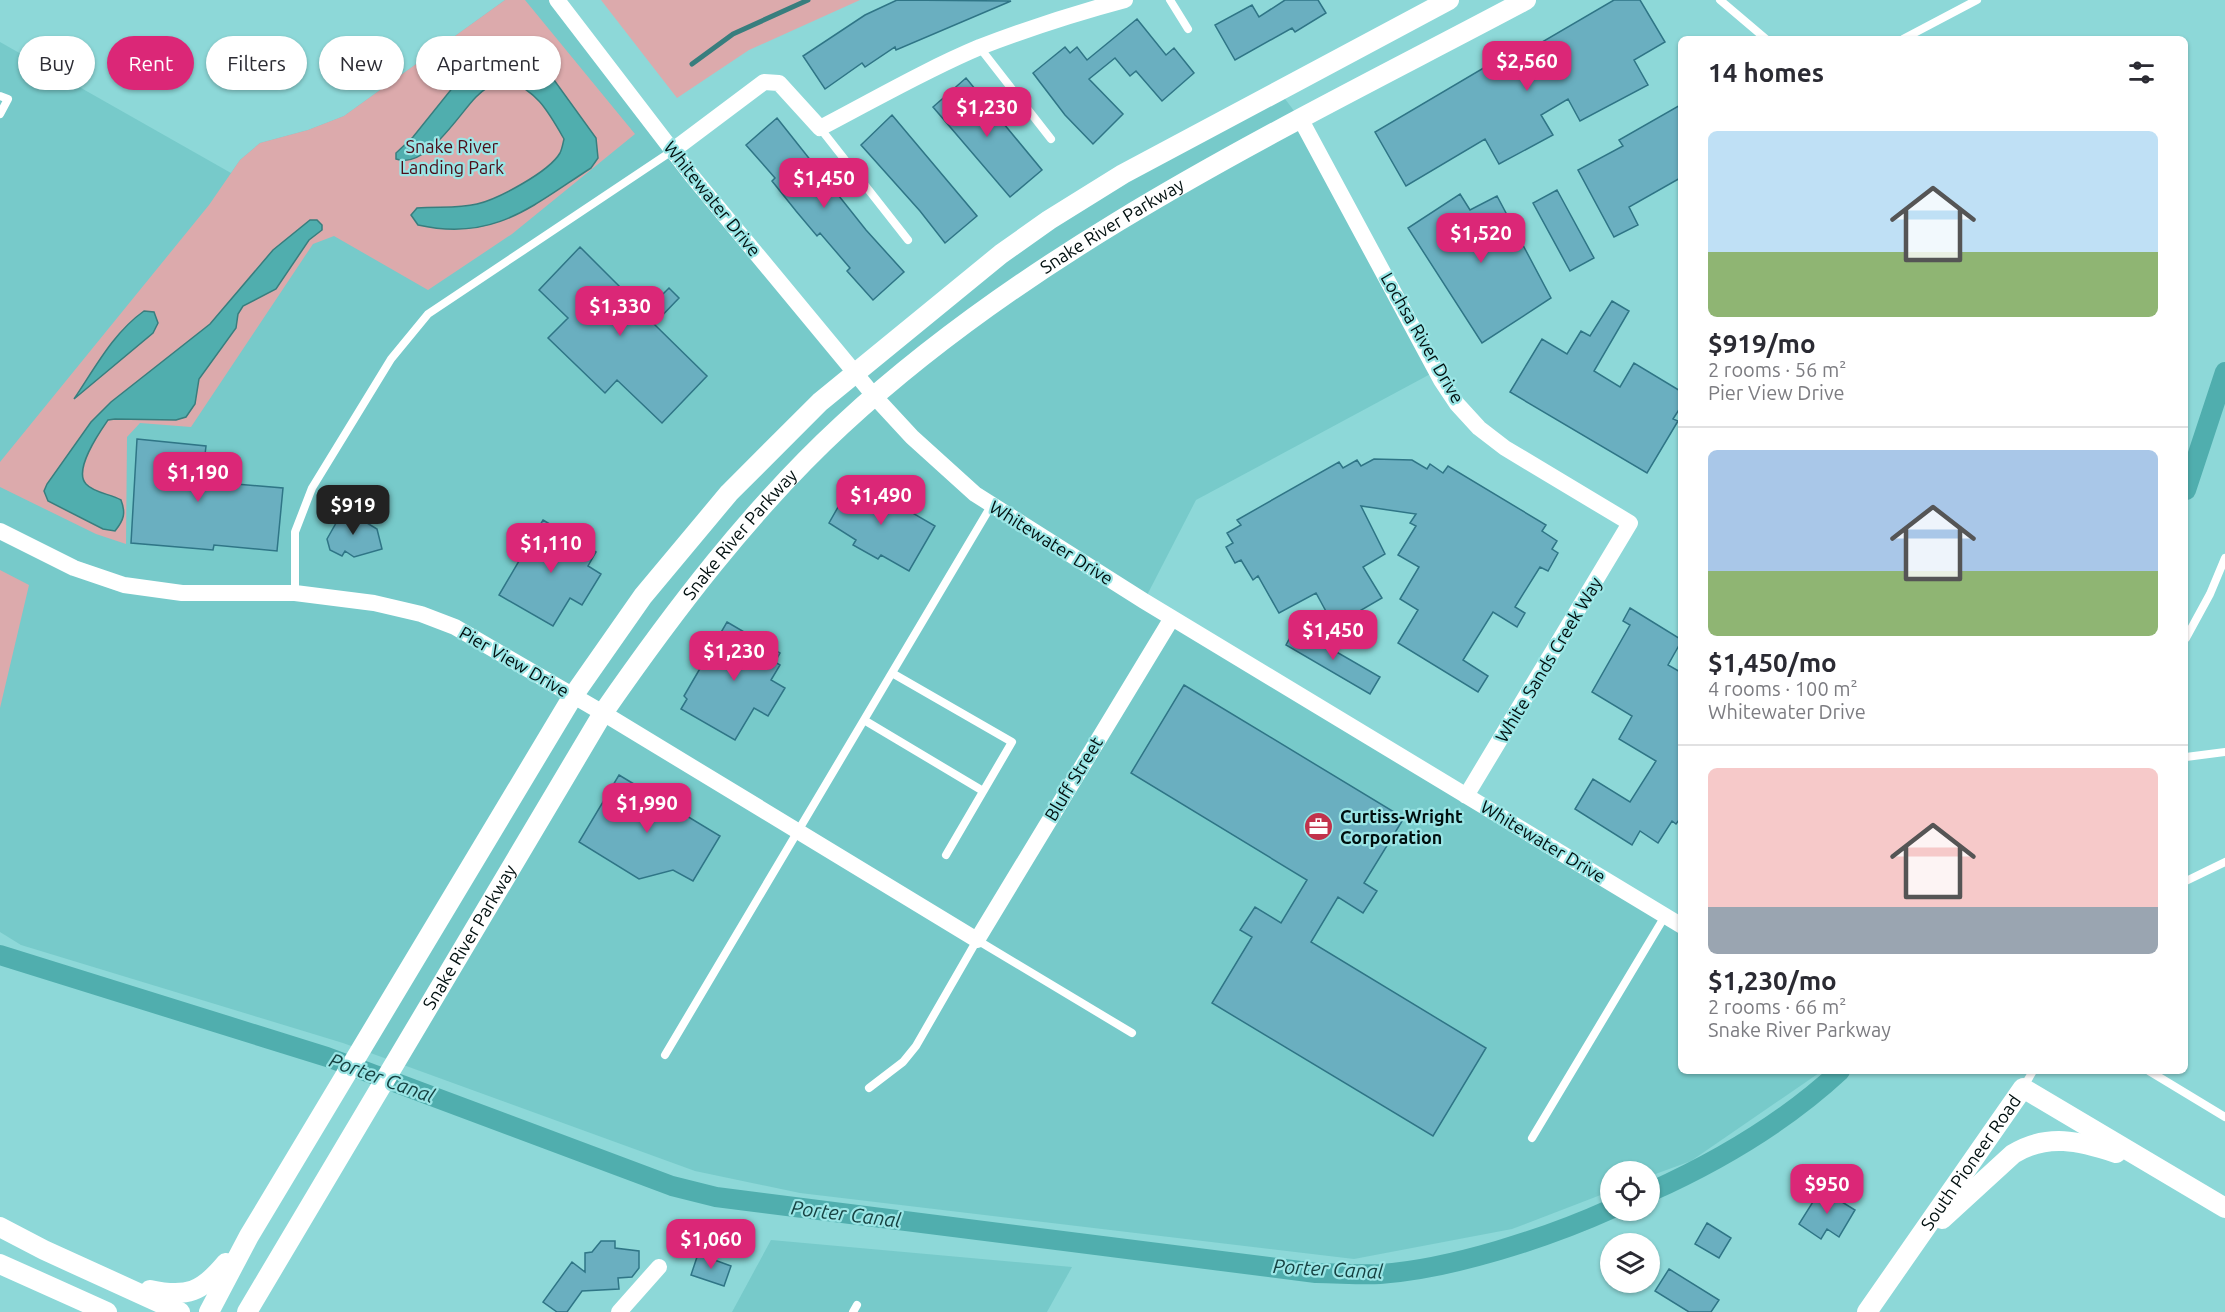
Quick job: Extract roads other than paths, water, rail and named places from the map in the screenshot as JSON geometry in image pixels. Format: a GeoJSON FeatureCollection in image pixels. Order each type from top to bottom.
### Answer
{"type":"FeatureCollection","features":[{"type":"Feature","properties":{"kind":"street","name":"Whitewater Drive"},"geometry":{"type":"LineString","coordinates":[[557,0],[672,151],[875,397],[948,471],[991,506],[1678,924]]}},
{"type":"Feature","properties":{"kind":"street"},"geometry":{"type":"LineString","coordinates":[[672,151],[764,82],[779,83],[820,128],[930,70],[980,48],[1086,10],[1125,0]]}},
{"type":"Feature","properties":{"kind":"street","name":"Snake River Parkway"},"geometry":{"type":"LineString","coordinates":[[209,1312],[249,1236],[573,696],[643,596],[729,493],[820,402],[1000,254],[1049,220],[1124,174],[1447,0]]}},
{"type":"Feature","properties":{"kind":"street","name":"Snake River Parkway"},"geometry":{"type":"LineString","coordinates":[[247,1312],[603,713],[645,652],[770,500],[841,426],[986,308],[1047,265],[1149,202],[1526,0]]}},
{"type":"Feature","properties":{"kind":"street","name":"Lochsa River Drive"},"geometry":{"type":"LineString","coordinates":[[1301,120],[1441,380],[1457,405],[1479,428],[1505,448],[1630,523]]}},
{"type":"Feature","properties":{"kind":"street","name":"White Sands Creek Way"},"geometry":{"type":"LineString","coordinates":[[1466,796],[1630,523]]}},
{"type":"Feature","properties":{"kind":"street","name":"Pier View Drive"},"geometry":{"type":"LineString","coordinates":[[0,531],[74,568],[124,585],[182,593],[295,593],[374,603],[421,614],[455,627],[603,713],[977,940]]}},
{"type":"Feature","properties":{"kind":"street","name":"Bluff Street"},"geometry":{"type":"LineString","coordinates":[[977,940],[1172,618]]}},
{"type":"Feature","properties":{"kind":"street","name":"South Pioneer Road"},"geometry":{"type":"LineString","coordinates":[[1867,1312],[2028,1079],[2152,1164],[2225,1208]]}},
{"type":"Feature","properties":{"kind":"street"},"geometry":{"type":"LineString","coordinates":[[1915,1243],[2013,1154],[2035,1143],[2061,1140],[2087,1144],[2152,1164]]}},
{"type":"Feature","properties":{"kind":"street"},"geometry":{"type":"LineString","coordinates":[[0,1227],[44,1250],[180,1312]]}},
{"type":"Feature","properties":{"kind":"street"},"geometry":{"type":"LineString","coordinates":[[117,1282],[172,1294],[192,1292],[211,1280],[249,1236]]}},
{"type":"Feature","properties":{"kind":"street"},"geometry":{"type":"LineString","coordinates":[[0,1264],[107,1312]]}},
{"type":"Feature","properties":{"kind":"street"},"geometry":{"type":"LineString","coordinates":[[619,1312],[659,1268]]}},
{"type":"Feature","properties":{"kind":"lane"},"geometry":{"type":"LineString","coordinates":[[1170,0],[1188,29]]}},
{"type":"Feature","properties":{"kind":"lane"},"geometry":{"type":"LineString","coordinates":[[1720,0],[1762,36]]}},
{"type":"Feature","properties":{"kind":"lane"},"geometry":{"type":"LineString","coordinates":[[1909,36],[1977,0]]}},
{"type":"Feature","properties":{"kind":"lane"},"geometry":{"type":"LineString","coordinates":[[980,48],[1051,139]]}},
{"type":"Feature","properties":{"kind":"lane"},"geometry":{"type":"LineString","coordinates":[[0,96],[8,99],[0,114]]}},
{"type":"Feature","properties":{"kind":"lane"},"geometry":{"type":"LineString","coordinates":[[820,128],[908,240]]}},
{"type":"Feature","properties":{"kind":"lane"},"geometry":{"type":"LineString","coordinates":[[295,593],[295,532],[312,488],[391,359],[428,314],[672,151]]}},
{"type":"Feature","properties":{"kind":"lane"},"geometry":{"type":"LineString","coordinates":[[665,1055],[991,506]]}},
{"type":"Feature","properties":{"kind":"lane"},"geometry":{"type":"LineString","coordinates":[[2188,634],[2210,594],[2225,558]]}},
{"type":"Feature","properties":{"kind":"lane"},"geometry":{"type":"LineString","coordinates":[[892,673],[1012,742],[946,855]]}},
{"type":"Feature","properties":{"kind":"lane"},"geometry":{"type":"LineString","coordinates":[[864,720],[983,791]]}},
{"type":"Feature","properties":{"kind":"lane"},"geometry":{"type":"LineString","coordinates":[[2188,757],[2225,752]]}},
{"type":"Feature","properties":{"kind":"lane"},"geometry":{"type":"LineString","coordinates":[[2188,880],[2225,862]]}},
{"type":"Feature","properties":{"kind":"lane"},"geometry":{"type":"LineString","coordinates":[[1532,1138],[1665,916]]}},
{"type":"Feature","properties":{"kind":"lane"},"geometry":{"type":"LineString","coordinates":[[869,1088],[903,1062],[916,1046],[977,940],[1132,1034]]}},
{"type":"Feature","properties":{"kind":"lane"},"geometry":{"type":"LineString","coordinates":[[2154,1074],[2225,1117]]}},
{"type":"Feature","properties":{"kind":"waterway"},"geometry":{"type":"LineString","coordinates":[[692,64],[733,34],[808,0]]}},
{"type":"Feature","properties":{"kind":"waterway","name":"Porter Canal"},"geometry":{"type":"LineString","coordinates":[[2188,484],[2225,372]]}},
{"type":"Feature","properties":{"kind":"waterway","name":"Porter Canal"},"geometry":{"type":"LineString","coordinates":[[0,955],[327,1057],[672,1186],[716,1197],[1316,1273],[1364,1274],[1408,1271],[1467,1259],[1529,1241],[1600,1214]]}},
{"type":"Feature","properties":{"kind":"waterway","name":"Porter Canal"},"geometry":{"type":"LineString","coordinates":[[1660,1187],[1726,1154],[1750,1139],[1819,1090],[1837,1074]]}},
{"type":"Feature","properties":{"kind":"place","name":"Curtiss-Wright Corporation"},"geometry":{"type":"Point","coordinates":[1319,827]}},
{"type":"Feature","properties":{"kind":"park label","name":"Snake River Landing Park"},"geometry":{"type":"Point","coordinates":[452,157]}}]}
